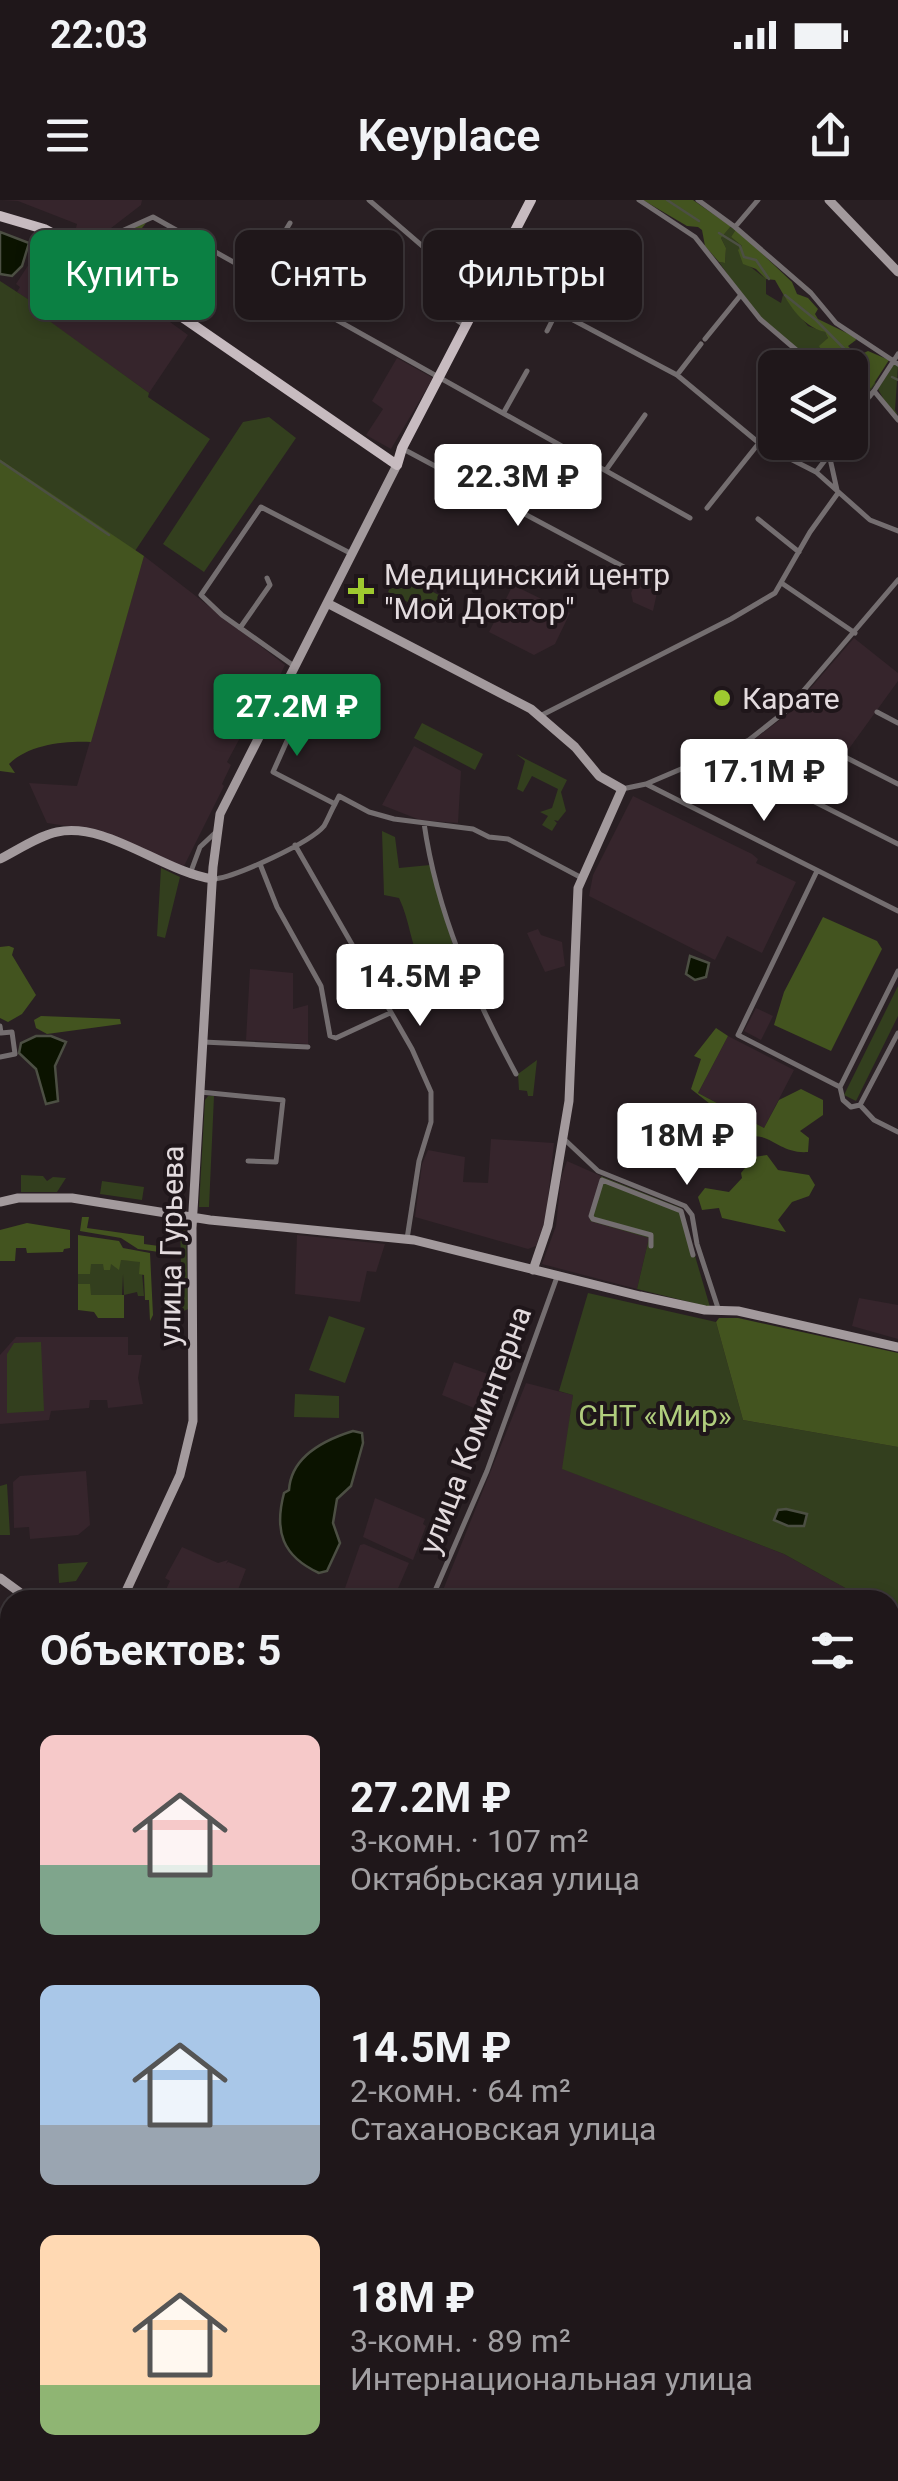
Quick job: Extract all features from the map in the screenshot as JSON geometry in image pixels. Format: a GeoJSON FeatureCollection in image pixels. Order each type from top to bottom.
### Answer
{"type":"FeatureCollection","features":[{"type":"Feature","properties":{"kind":"main road"},"geometry":{"type":"LineString","coordinates":[[516,230],[531,200]]}},
{"type":"Feature","properties":{"kind":"main road"},"geometry":{"type":"LineString","coordinates":[[830,200],[898,272]]}},
{"type":"Feature","properties":{"kind":"main road"},"geometry":{"type":"LineString","coordinates":[[0,216],[44,230]]}},
{"type":"Feature","properties":{"kind":"main road"},"geometry":{"type":"LineString","coordinates":[[187,320],[397,464],[469,320]]}},
{"type":"Feature","properties":{"kind":"main road","name":"улица Гурьева"},"geometry":{"type":"LineString","coordinates":[[127,1590],[180,1475],[190,1440],[194,1397],[192,1217],[216,832],[223,805],[397,464]]}},
{"type":"Feature","properties":{"kind":"main road"},"geometry":{"type":"LineString","coordinates":[[327,603],[532,709],[575,747],[599,776],[621,789],[580,877],[569,1101],[548,1226],[533,1270]]}},
{"type":"Feature","properties":{"kind":"main road"},"geometry":{"type":"LineString","coordinates":[[0,859],[52,833],[70,830],[97,834],[190,874],[213,879]]}},
{"type":"Feature","properties":{"kind":"main road"},"geometry":{"type":"LineString","coordinates":[[0,1202],[72,1198],[192,1217],[407,1239],[558,1276],[898,1348]]}},
{"type":"Feature","properties":{"kind":"street"},"geometry":{"type":"LineString","coordinates":[[369,200],[423,247]]}},
{"type":"Feature","properties":{"kind":"street"},"geometry":{"type":"LineString","coordinates":[[639,200],[695,237],[760,319],[796,350]]}},
{"type":"Feature","properties":{"kind":"street"},"geometry":{"type":"LineString","coordinates":[[698,200],[811,294],[836,323],[897,359],[868,398]]}},
{"type":"Feature","properties":{"kind":"street"},"geometry":{"type":"LineString","coordinates":[[735,227],[758,200]]}},
{"type":"Feature","properties":{"kind":"street"},"geometry":{"type":"LineString","coordinates":[[126,230],[153,218],[174,230]]}},
{"type":"Feature","properties":{"kind":"street"},"geometry":{"type":"LineString","coordinates":[[285,230],[290,222]]}},
{"type":"Feature","properties":{"kind":"street"},"geometry":{"type":"LineString","coordinates":[[677,375],[740,296]]}},
{"type":"Feature","properties":{"kind":"street"},"geometry":{"type":"LineString","coordinates":[[335,320],[690,518]]}},
{"type":"Feature","properties":{"kind":"street"},"geometry":{"type":"LineString","coordinates":[[456,320],[466,326]]}},
{"type":"Feature","properties":{"kind":"street"},"geometry":{"type":"LineString","coordinates":[[547,331],[552,320]]}},
{"type":"Feature","properties":{"kind":"street"},"geometry":{"type":"LineString","coordinates":[[574,320],[677,375],[758,442]]}},
{"type":"Feature","properties":{"kind":"street"},"geometry":{"type":"LineString","coordinates":[[504,413],[528,371]]}},
{"type":"Feature","properties":{"kind":"street"},"geometry":{"type":"LineString","coordinates":[[868,391],[898,420]]}},
{"type":"Feature","properties":{"kind":"street"},"geometry":{"type":"LineString","coordinates":[[606,470],[645,415]]}},
{"type":"Feature","properties":{"kind":"street"},"geometry":{"type":"LineString","coordinates":[[707,508],[758,444]]}},
{"type":"Feature","properties":{"kind":"street"},"geometry":{"type":"LineString","coordinates":[[402,448],[650,581]]}},
{"type":"Feature","properties":{"kind":"street"},"geometry":{"type":"LineString","coordinates":[[792,460],[816,472],[870,520],[898,531]]}},
{"type":"Feature","properties":{"kind":"street"},"geometry":{"type":"LineString","coordinates":[[816,472],[825,460]]}},
{"type":"Feature","properties":{"kind":"street"},"geometry":{"type":"LineString","coordinates":[[830,460],[838,493]]}},
{"type":"Feature","properties":{"kind":"street"},"geometry":{"type":"LineString","coordinates":[[540,716],[775,594],[838,493]]}},
{"type":"Feature","properties":{"kind":"street"},"geometry":{"type":"LineString","coordinates":[[294,666],[202,596],[261,507],[353,554]]}},
{"type":"Feature","properties":{"kind":"street"},"geometry":{"type":"LineString","coordinates":[[758,520],[799,552]]}},
{"type":"Feature","properties":{"kind":"street"},"geometry":{"type":"LineString","coordinates":[[240,628],[270,585],[267,578]]}},
{"type":"Feature","properties":{"kind":"street"},"geometry":{"type":"LineString","coordinates":[[621,789],[646,784],[749,740],[790,707],[898,580]]}},
{"type":"Feature","properties":{"kind":"street"},"geometry":{"type":"LineString","coordinates":[[782,583],[855,633]]}},
{"type":"Feature","properties":{"kind":"street"},"geometry":{"type":"LineString","coordinates":[[274,708],[292,717],[295,723],[273,772],[335,804]]}},
{"type":"Feature","properties":{"kind":"street"},"geometry":{"type":"LineString","coordinates":[[876,712],[898,722]]}},
{"type":"Feature","properties":{"kind":"street"},"geometry":{"type":"LineString","coordinates":[[844,757],[898,784]]}},
{"type":"Feature","properties":{"kind":"street"},"geometry":{"type":"LineString","coordinates":[[646,784],[898,911]]}},
{"type":"Feature","properties":{"kind":"street"},"geometry":{"type":"LineString","coordinates":[[213,879],[260,864],[320,830],[339,796],[370,812],[424,824],[474,829],[508,839],[580,877]]}},
{"type":"Feature","properties":{"kind":"street"},"geometry":{"type":"LineString","coordinates":[[813,802],[898,844]]}},
{"type":"Feature","properties":{"kind":"street"},"geometry":{"type":"LineString","coordinates":[[424,824],[430,860],[466,974],[516,1074]]}},
{"type":"Feature","properties":{"kind":"street"},"geometry":{"type":"LineString","coordinates":[[190,874],[200,848],[216,832]]}},
{"type":"Feature","properties":{"kind":"street"},"geometry":{"type":"LineString","coordinates":[[295,845],[431,1092],[431,1122],[419,1160],[407,1239]]}},
{"type":"Feature","properties":{"kind":"street"},"geometry":{"type":"LineString","coordinates":[[260,864],[278,907],[321,986],[330,1036],[336,1038],[390,1012]]}},
{"type":"Feature","properties":{"kind":"street"},"geometry":{"type":"LineString","coordinates":[[817,871],[738,1035],[840,1088]]}},
{"type":"Feature","properties":{"kind":"street"},"geometry":{"type":"LineString","coordinates":[[898,972],[840,1088],[850,1108],[860,1105],[898,1033]]}},
{"type":"Feature","properties":{"kind":"street"},"geometry":{"type":"LineString","coordinates":[[0,1026],[1,1033],[12,1032],[15,1054],[0,1058]]}},
{"type":"Feature","properties":{"kind":"street"},"geometry":{"type":"LineString","coordinates":[[203,1042],[308,1047]]}},
{"type":"Feature","properties":{"kind":"street"},"geometry":{"type":"LineString","coordinates":[[200,1092],[283,1100],[276,1162],[248,1162]]}},
{"type":"Feature","properties":{"kind":"street"},"geometry":{"type":"LineString","coordinates":[[860,1105],[874,1120],[898,1132]]}},
{"type":"Feature","properties":{"kind":"street"},"geometry":{"type":"LineString","coordinates":[[562,1136],[598,1171],[685,1206],[692,1215],[697,1244],[719,1311]]}},
{"type":"Feature","properties":{"kind":"street"},"geometry":{"type":"LineString","coordinates":[[651,1246],[651,1235],[593,1219],[602,1180],[681,1211],[693,1255]]}},
{"type":"Feature","properties":{"kind":"street","name":"улица Коминтерна"},"geometry":{"type":"LineString","coordinates":[[435,1590],[487,1471],[558,1276]]}},
{"type":"Feature","properties":{"kind":"shaded area"},"geometry":{"type":"Polygon","coordinates":[[[2,200],[142,200],[141,205],[108,230],[80,230],[77,224],[18,201],[2,200]]]}},
{"type":"Feature","properties":{"kind":"shaded area"},"geometry":{"type":"Polygon","coordinates":[[[0,232],[29,243],[22,266],[12,276],[0,274],[0,232]]]}},
{"type":"Feature","properties":{"kind":"shaded area"},"geometry":{"type":"Polygon","coordinates":[[[30,262],[30,301],[17,292],[20,287],[16,284],[30,262]]]}},
{"type":"Feature","properties":{"kind":"shaded area"},"geometry":{"type":"Polygon","coordinates":[[[47,320],[167,320],[188,335],[149,393],[47,320]]]}},
{"type":"Feature","properties":{"kind":"shaded area"},"geometry":{"type":"Polygon","coordinates":[[[397,358],[433,378],[391,449],[366,435],[383,409],[372,401],[397,358]]]}},
{"type":"Feature","properties":{"kind":"shaded area"},"geometry":{"type":"Polygon","coordinates":[[[144,556],[285,665],[269,698],[263,701],[261,715],[257,714],[247,734],[243,732],[227,762],[231,765],[224,786],[183,868],[94,830],[47,823],[29,783],[77,786],[144,556]]]}},
{"type":"Feature","properties":{"kind":"shaded area"},"geometry":{"type":"Polygon","coordinates":[[[639,576],[658,588],[653,611],[633,602],[631,593],[639,576]]]}},
{"type":"Feature","properties":{"kind":"shaded area"},"geometry":{"type":"Polygon","coordinates":[[[513,585],[570,613],[555,644],[534,655],[489,632],[513,585]]]}},
{"type":"Feature","properties":{"kind":"shaded area"},"geometry":{"type":"Polygon","coordinates":[[[854,638],[898,673],[898,681],[819,790],[751,742],[789,713],[854,638]]]}},
{"type":"Feature","properties":{"kind":"shaded area"},"geometry":{"type":"Polygon","coordinates":[[[414,746],[461,771],[458,823],[420,820],[382,805],[414,746]]]}},
{"type":"Feature","properties":{"kind":"shaded area"},"geometry":{"type":"Polygon","coordinates":[[[633,796],[752,854],[758,859],[756,863],[796,882],[762,953],[727,936],[715,960],[589,896],[593,875],[633,796]]]}},
{"type":"Feature","properties":{"kind":"shaded area"},"geometry":{"type":"Polygon","coordinates":[[[538,929],[541,935],[562,942],[565,966],[545,972],[527,933],[538,929]]]}},
{"type":"Feature","properties":{"kind":"shaded area"},"geometry":{"type":"Polygon","coordinates":[[[690,956],[709,963],[706,977],[695,980],[686,974],[690,956]]]}},
{"type":"Feature","properties":{"kind":"shaded area"},"geometry":{"type":"Polygon","coordinates":[[[250,969],[293,973],[293,1009],[308,1005],[308,1044],[246,1040],[250,969]]]}},
{"type":"Feature","properties":{"kind":"shaded area"},"geometry":{"type":"Polygon","coordinates":[[[756,1008],[773,1016],[761,1040],[744,1031],[756,1008]]]}},
{"type":"Feature","properties":{"kind":"shaded area"},"geometry":{"type":"Polygon","coordinates":[[[36,1036],[66,1042],[55,1066],[58,1101],[46,1104],[36,1069],[19,1053],[21,1043],[36,1036]]]}},
{"type":"Feature","properties":{"kind":"shaded area"},"geometry":{"type":"Polygon","coordinates":[[[728,1036],[794,1070],[764,1128],[698,1093],[728,1036]]]}},
{"type":"Feature","properties":{"kind":"shaded area"},"geometry":{"type":"Polygon","coordinates":[[[491,1139],[554,1143],[546,1218],[536,1246],[528,1249],[415,1217],[422,1164],[428,1150],[465,1157],[463,1182],[488,1183],[491,1139]]]}},
{"type":"Feature","properties":{"kind":"shaded area"},"geometry":{"type":"Polygon","coordinates":[[[567,1161],[601,1176],[589,1217],[649,1238],[637,1289],[542,1264],[556,1226],[561,1178],[567,1161]]]}},
{"type":"Feature","properties":{"kind":"shaded area"},"geometry":{"type":"Polygon","coordinates":[[[297,1235],[385,1244],[376,1272],[367,1271],[360,1302],[295,1294],[297,1235]]]}},
{"type":"Feature","properties":{"kind":"shaded area"},"geometry":{"type":"Polygon","coordinates":[[[859,1298],[898,1305],[898,1339],[852,1326],[859,1298]]]}},
{"type":"Feature","properties":{"kind":"shaded area"},"geometry":{"type":"Polygon","coordinates":[[[16,1337],[128,1337],[128,1355],[142,1355],[138,1378],[143,1404],[108,1408],[107,1400],[90,1400],[89,1408],[51,1411],[49,1420],[0,1424],[0,1355],[16,1337]]]}},
{"type":"Feature","properties":{"kind":"shaded area"},"geometry":{"type":"Polygon","coordinates":[[[454,1362],[488,1374],[474,1408],[442,1395],[454,1362]]]}},
{"type":"Feature","properties":{"kind":"shaded area"},"geometry":{"type":"Polygon","coordinates":[[[526,1383],[573,1395],[563,1469],[784,1554],[849,1590],[443,1590],[526,1383]]]}},
{"type":"Feature","properties":{"kind":"shaded area"},"geometry":{"type":"Polygon","coordinates":[[[353,1431],[362,1433],[363,1443],[351,1486],[337,1499],[333,1523],[340,1543],[327,1571],[319,1573],[297,1559],[284,1541],[280,1519],[284,1493],[289,1490],[302,1459],[331,1439],[353,1431]]]}},
{"type":"Feature","properties":{"kind":"shaded area"},"geometry":{"type":"Polygon","coordinates":[[[86,1471],[90,1525],[78,1535],[30,1539],[29,1527],[14,1528],[13,1482],[20,1476],[86,1471]]]}},
{"type":"Feature","properties":{"kind":"shaded area"},"geometry":{"type":"Polygon","coordinates":[[[375,1498],[425,1519],[413,1560],[363,1537],[375,1498]]]}},
{"type":"Feature","properties":{"kind":"shaded area"},"geometry":{"type":"Polygon","coordinates":[[[778,1510],[807,1514],[804,1526],[788,1526],[774,1520],[778,1510]]]}},
{"type":"Feature","properties":{"kind":"shaded area"},"geometry":{"type":"Polygon","coordinates":[[[360,1545],[409,1563],[397,1590],[344,1590],[360,1545]]]}},
{"type":"Feature","properties":{"kind":"shaded area"},"geometry":{"type":"Polygon","coordinates":[[[182,1547],[218,1563],[228,1560],[226,1564],[246,1569],[238,1590],[166,1590],[170,1581],[165,1578],[182,1547]]]}},
{"type":"Feature","properties":{"kind":"green space"},"geometry":{"type":"Polygon","coordinates":[[[643,200],[693,200],[731,226],[721,238],[726,248],[725,263],[719,262],[705,246],[702,230],[687,226],[643,200]]]}},
{"type":"Feature","properties":{"kind":"green space"},"geometry":{"type":"Polygon","coordinates":[[[730,227],[736,229],[731,237],[742,246],[747,264],[766,279],[766,294],[781,303],[783,295],[808,326],[825,332],[828,338],[822,350],[798,350],[758,315],[719,262],[725,263],[726,248],[721,238],[730,227]]]}},
{"type":"Feature","properties":{"kind":"green space"},"geometry":{"type":"Polygon","coordinates":[[[736,229],[792,282],[797,294],[808,298],[818,309],[818,319],[855,337],[848,346],[852,350],[821,350],[819,346],[828,338],[825,332],[801,318],[775,280],[766,279],[743,264],[738,250],[742,246],[731,237],[736,229]]]}},
{"type":"Feature","properties":{"kind":"green space"},"geometry":{"type":"Polygon","coordinates":[[[0,281],[30,300],[30,320],[48,320],[210,439],[135,551],[0,459],[0,281]]]}},
{"type":"Feature","properties":{"kind":"green space"},"geometry":{"type":"Polygon","coordinates":[[[868,351],[889,360],[868,387],[868,351]]]}},
{"type":"Feature","properties":{"kind":"green space"},"geometry":{"type":"Polygon","coordinates":[[[894,364],[898,366],[898,415],[888,407],[878,389],[894,364]]]}},
{"type":"Feature","properties":{"kind":"green space"},"geometry":{"type":"Polygon","coordinates":[[[269,417],[296,438],[204,572],[163,544],[243,422],[269,417]]]}},
{"type":"Feature","properties":{"kind":"green space"},"geometry":{"type":"Polygon","coordinates":[[[0,459],[144,556],[91,742],[59,743],[27,752],[9,764],[15,773],[0,771],[0,459]]]}},
{"type":"Feature","properties":{"kind":"green space"},"geometry":{"type":"Polygon","coordinates":[[[397,574],[455,603],[445,621],[388,592],[397,574]]]}},
{"type":"Feature","properties":{"kind":"green space"},"geometry":{"type":"Polygon","coordinates":[[[422,723],[483,754],[475,770],[414,738],[422,723]]]}},
{"type":"Feature","properties":{"kind":"green space"},"geometry":{"type":"Polygon","coordinates":[[[516,754],[567,780],[561,792],[566,811],[558,821],[554,820],[557,823],[552,831],[542,825],[548,816],[540,812],[552,808],[558,789],[532,776],[523,792],[517,789],[525,761],[516,754]]]}},
{"type":"Feature","properties":{"kind":"green space"},"geometry":{"type":"Polygon","coordinates":[[[382,831],[395,837],[399,868],[430,865],[454,949],[421,964],[399,898],[384,895],[382,831]]]}},
{"type":"Feature","properties":{"kind":"green space"},"geometry":{"type":"Polygon","coordinates":[[[161,868],[180,877],[165,938],[157,936],[161,868]]]}},
{"type":"Feature","properties":{"kind":"green space"},"geometry":{"type":"Polygon","coordinates":[[[823,917],[877,941],[882,949],[831,1051],[774,1025],[784,992],[823,917]]]}},
{"type":"Feature","properties":{"kind":"green space"},"geometry":{"type":"Polygon","coordinates":[[[0,947],[14,948],[12,955],[36,995],[22,1014],[8,1022],[0,1018],[0,947]]]}},
{"type":"Feature","properties":{"kind":"green space"},"geometry":{"type":"Polygon","coordinates":[[[898,986],[898,1016],[856,1101],[844,1095],[898,986]]]}},
{"type":"Feature","properties":{"kind":"green space"},"geometry":{"type":"Polygon","coordinates":[[[41,1016],[120,1019],[121,1024],[47,1034],[36,1028],[34,1020],[41,1016]]]}},
{"type":"Feature","properties":{"kind":"green space"},"geometry":{"type":"Polygon","coordinates":[[[716,1028],[728,1036],[698,1093],[764,1128],[779,1100],[801,1089],[823,1100],[823,1115],[800,1131],[809,1138],[808,1152],[751,1136],[691,1089],[701,1059],[694,1056],[716,1028]]]}},
{"type":"Feature","properties":{"kind":"green space"},"geometry":{"type":"Polygon","coordinates":[[[537,1060],[533,1096],[528,1096],[527,1091],[519,1090],[518,1074],[537,1060]]]}},
{"type":"Feature","properties":{"kind":"green space"},"geometry":{"type":"Polygon","coordinates":[[[214,1096],[209,1207],[199,1207],[205,1100],[214,1096]]]}},
{"type":"Feature","properties":{"kind":"green space"},"geometry":{"type":"Polygon","coordinates":[[[767,1155],[778,1170],[809,1175],[815,1185],[809,1196],[792,1202],[778,1220],[786,1232],[722,1218],[719,1208],[702,1210],[698,1197],[705,1188],[729,1192],[754,1157],[767,1155]]]}},
{"type":"Feature","properties":{"kind":"green space"},"geometry":{"type":"Polygon","coordinates":[[[21,1175],[43,1176],[47,1181],[53,1177],[66,1178],[57,1192],[21,1192],[21,1175]]]}},
{"type":"Feature","properties":{"kind":"green space"},"geometry":{"type":"Polygon","coordinates":[[[601,1176],[681,1208],[710,1307],[637,1289],[649,1238],[590,1221],[601,1176]]]}},
{"type":"Feature","properties":{"kind":"green space"},"geometry":{"type":"Polygon","coordinates":[[[102,1181],[144,1187],[142,1200],[100,1194],[102,1181]]]}},
{"type":"Feature","properties":{"kind":"green space"},"geometry":{"type":"Polygon","coordinates":[[[82,1217],[89,1217],[87,1228],[144,1236],[144,1244],[159,1246],[159,1252],[138,1249],[121,1238],[80,1231],[82,1217]]]}},
{"type":"Feature","properties":{"kind":"green space"},"geometry":{"type":"Polygon","coordinates":[[[180,1220],[186,1232],[188,1309],[182,1312],[180,1220]]]}},
{"type":"Feature","properties":{"kind":"green space"},"geometry":{"type":"Polygon","coordinates":[[[27,1223],[70,1230],[70,1248],[63,1252],[27,1253],[26,1248],[16,1248],[15,1261],[0,1261],[0,1230],[27,1223]]]}},
{"type":"Feature","properties":{"kind":"green space"},"geometry":{"type":"Polygon","coordinates":[[[78,1235],[119,1241],[123,1248],[150,1253],[150,1321],[140,1262],[121,1260],[119,1270],[111,1264],[110,1270],[104,1270],[103,1264],[91,1264],[90,1274],[78,1274],[78,1235]]]}},
{"type":"Feature","properties":{"kind":"green space"},"geometry":{"type":"Polygon","coordinates":[[[141,1261],[144,1296],[137,1292],[124,1295],[123,1274],[122,1295],[90,1295],[90,1284],[78,1284],[78,1274],[90,1274],[90,1264],[141,1261]]]}},
{"type":"Feature","properties":{"kind":"green space"},"geometry":{"type":"Polygon","coordinates":[[[78,1284],[90,1284],[91,1295],[124,1295],[124,1318],[98,1318],[94,1312],[78,1310],[78,1284]]]}},
{"type":"Feature","properties":{"kind":"green space","name":"СНТ «Мир»"},"geometry":{"type":"Polygon","coordinates":[[[588,1293],[716,1322],[743,1420],[898,1447],[898,1590],[849,1590],[784,1554],[562,1469],[573,1395],[559,1391],[588,1293]]]}},
{"type":"Feature","properties":{"kind":"green space"},"geometry":{"type":"Polygon","coordinates":[[[329,1316],[365,1328],[345,1383],[309,1370],[329,1316]]]}},
{"type":"Feature","properties":{"kind":"green space"},"geometry":{"type":"Polygon","coordinates":[[[719,1318],[738,1318],[898,1353],[898,1447],[743,1420],[716,1322],[719,1318]]]}},
{"type":"Feature","properties":{"kind":"green space"},"geometry":{"type":"Polygon","coordinates":[[[41,1342],[44,1411],[7,1413],[7,1354],[14,1343],[41,1342]]]}},
{"type":"Feature","properties":{"kind":"green space"},"geometry":{"type":"Polygon","coordinates":[[[295,1394],[339,1396],[339,1418],[294,1417],[295,1394]]]}},
{"type":"Feature","properties":{"kind":"green space"},"geometry":{"type":"Polygon","coordinates":[[[7,1484],[10,1535],[0,1535],[0,1486],[7,1484]]]}},
{"type":"Feature","properties":{"kind":"green space"},"geometry":{"type":"Polygon","coordinates":[[[88,1562],[76,1581],[59,1583],[58,1564],[88,1562]]]}},
{"type":"Feature","properties":{"kind":"waterway"},"geometry":{"type":"LineString","coordinates":[[667,200],[699,221]]}},
{"type":"Feature","properties":{"kind":"waterway"},"geometry":{"type":"LineString","coordinates":[[719,233],[740,246],[744,257],[756,260],[769,279]]}},
{"type":"Feature","properties":{"kind":"waterway"},"geometry":{"type":"LineString","coordinates":[[785,295],[845,350]]}},
{"type":"Feature","properties":{"kind":"waterway"},"geometry":{"type":"LineString","coordinates":[[892,377],[898,380]]}},
{"type":"Feature","properties":{"kind":"waterway"},"geometry":{"type":"LineString","coordinates":[[0,461],[109,535]]}},
{"type":"Feature","properties":{"kind":"place","name":"Медицинский центр \"Мой Доктор\""},"geometry":{"type":"Point","coordinates":[361,591]}},
{"type":"Feature","properties":{"kind":"place","name":"Карате"},"geometry":{"type":"Point","coordinates":[722,698]}}]}
